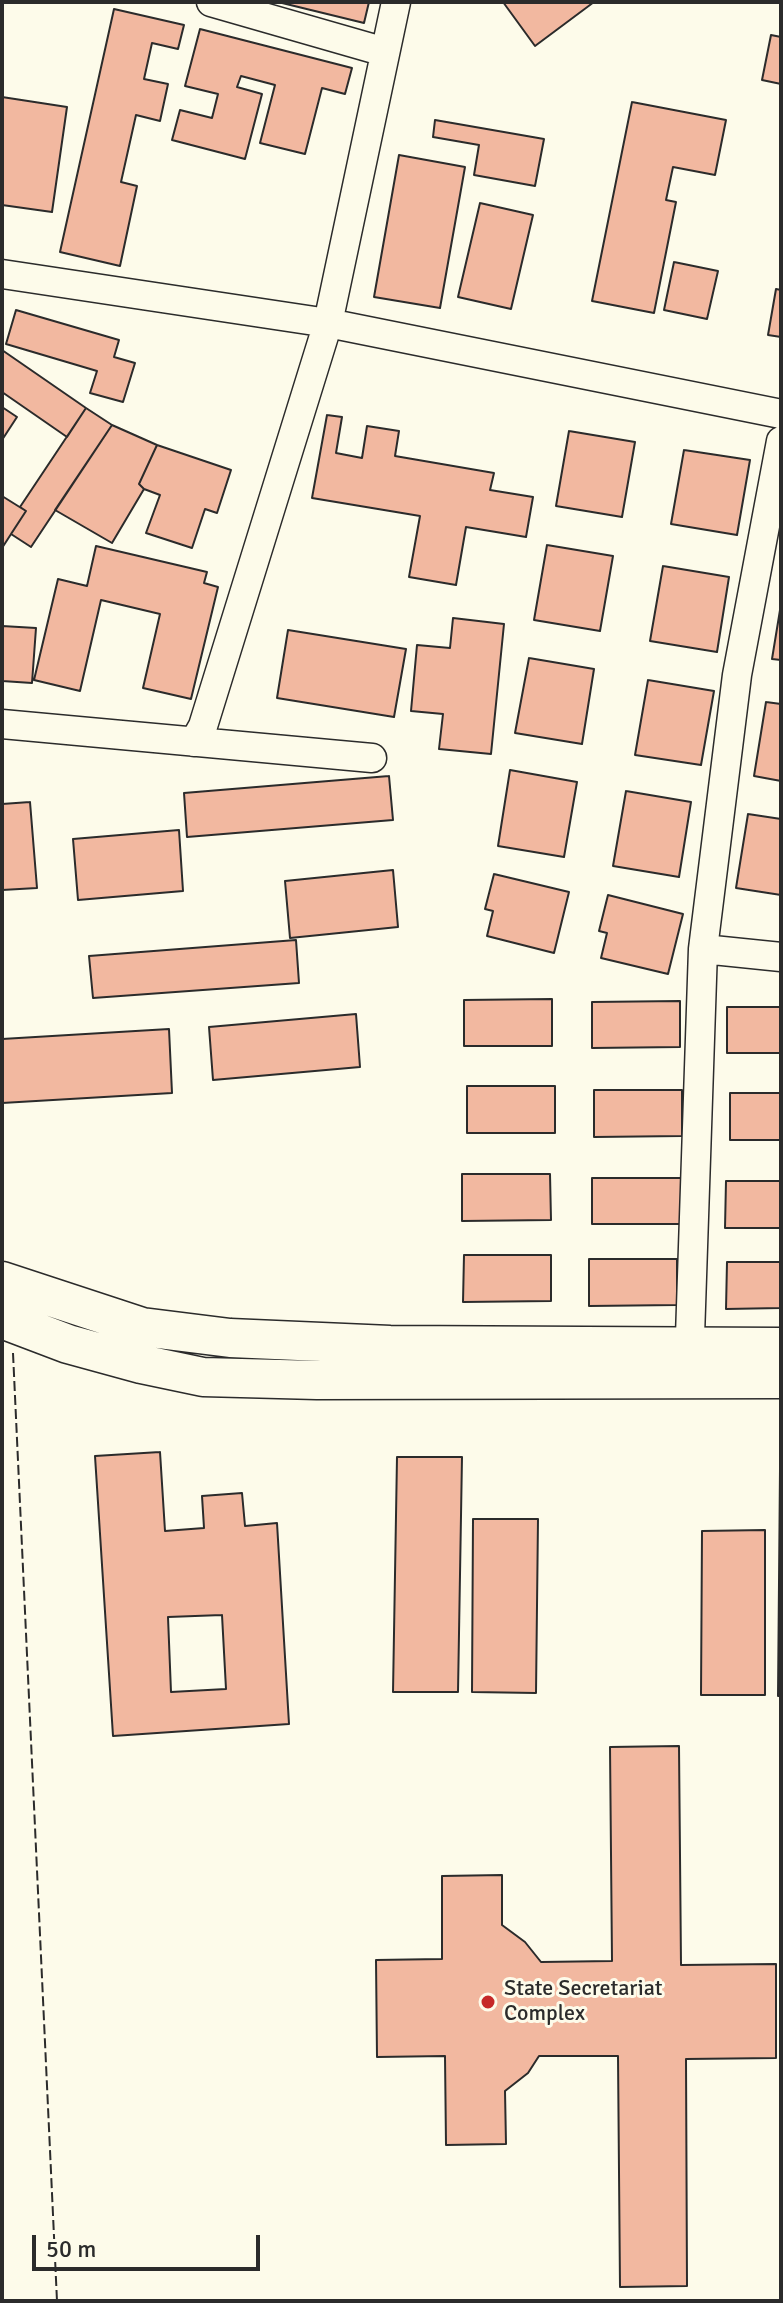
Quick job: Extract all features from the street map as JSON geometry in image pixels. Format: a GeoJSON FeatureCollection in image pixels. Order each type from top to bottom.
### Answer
{"type":"FeatureCollection","features":[{"type":"Feature","properties":{"kind":"street"},"geometry":{"type":"LineString","coordinates":[[211,2],[385,52]]}},
{"type":"Feature","properties":{"kind":"street"},"geometry":{"type":"LineString","coordinates":[[194,742],[203,726],[328,323],[396,2]]}},
{"type":"Feature","properties":{"kind":"street"},"geometry":{"type":"LineString","coordinates":[[2,274],[328,323],[781,414]]}},
{"type":"Feature","properties":{"kind":"street"},"geometry":{"type":"LineString","coordinates":[[689,1363],[703,949],[737,675],[781,441]]}},
{"type":"Feature","properties":{"kind":"street"},"geometry":{"type":"LineString","coordinates":[[2,724],[372,758]]}},
{"type":"Feature","properties":{"kind":"street"},"geometry":{"type":"LineString","coordinates":[[703,949],[781,957]]}},
{"type":"Feature","properties":{"kind":"street"},"geometry":{"type":"LineString","coordinates":[[2,1281],[142,1327],[230,1338],[689,1363],[781,1379]]}},
{"type":"Feature","properties":{"kind":"street"},"geometry":{"type":"LineString","coordinates":[[2,1319],[68,1344],[203,1377],[317,1380],[689,1363],[781,1347]]}},
{"type":"Feature","properties":{"kind":"building"},"geometry":{"type":"Polygon","coordinates":[[[278,2],[369,2],[364,23],[278,2]]]}},
{"type":"Feature","properties":{"kind":"building"},"geometry":{"type":"Polygon","coordinates":[[[503,2],[594,2],[535,46],[503,2]]]}},
{"type":"Feature","properties":{"kind":"building"},"geometry":{"type":"Polygon","coordinates":[[[114,9],[184,25],[178,49],[152,43],[144,79],[168,84],[160,121],[136,115],[121,182],[137,186],[120,266],[60,252],[114,9]]]}},
{"type":"Feature","properties":{"kind":"building"},"geometry":{"type":"Polygon","coordinates":[[[200,29],[352,68],[345,94],[322,88],[305,154],[260,143],[275,85],[241,76],[237,87],[262,94],[245,159],[172,140],[180,110],[212,118],[218,94],[185,86],[200,29]]]}},
{"type":"Feature","properties":{"kind":"building"},"geometry":{"type":"Polygon","coordinates":[[[771,35],[781,37],[781,84],[762,80],[771,35]]]}},
{"type":"Feature","properties":{"kind":"building"},"geometry":{"type":"Polygon","coordinates":[[[2,97],[67,107],[52,212],[2,205],[2,97]]]}},
{"type":"Feature","properties":{"kind":"building"},"geometry":{"type":"Polygon","coordinates":[[[632,102],[726,120],[715,175],[673,167],[666,200],[676,202],[654,313],[592,301],[632,102]]]}},
{"type":"Feature","properties":{"kind":"building"},"geometry":{"type":"Polygon","coordinates":[[[435,120],[544,139],[535,186],[474,175],[479,145],[433,137],[435,120]]]}},
{"type":"Feature","properties":{"kind":"building"},"geometry":{"type":"Polygon","coordinates":[[[399,155],[465,167],[440,308],[374,297],[399,155]]]}},
{"type":"Feature","properties":{"kind":"building"},"geometry":{"type":"Polygon","coordinates":[[[480,203],[533,215],[511,309],[458,297],[480,203]]]}},
{"type":"Feature","properties":{"kind":"building"},"geometry":{"type":"Polygon","coordinates":[[[674,262],[718,271],[707,319],[664,310],[674,262]]]}},
{"type":"Feature","properties":{"kind":"building"},"geometry":{"type":"Polygon","coordinates":[[[776,289],[781,290],[781,337],[768,335],[776,289]]]}},
{"type":"Feature","properties":{"kind":"building"},"geometry":{"type":"Polygon","coordinates":[[[16,310],[119,340],[114,357],[135,363],[123,402],[90,393],[97,371],[6,344],[16,310]]]}},
{"type":"Feature","properties":{"kind":"building"},"geometry":{"type":"Polygon","coordinates":[[[2,350],[86,408],[67,437],[2,392],[2,350]]]}},
{"type":"Feature","properties":{"kind":"building"},"geometry":{"type":"Polygon","coordinates":[[[2,407],[17,417],[2,440],[2,407]]]}},
{"type":"Feature","properties":{"kind":"building"},"geometry":{"type":"Polygon","coordinates":[[[86,408],[112,425],[31,547],[11,534],[26,511],[20,507],[86,408]]]}},
{"type":"Feature","properties":{"kind":"building"},"geometry":{"type":"Polygon","coordinates":[[[327,415],[342,417],[336,453],[362,458],[367,426],[399,431],[395,456],[494,473],[490,490],[533,497],[526,537],[466,527],[456,585],[409,577],[420,516],[312,498],[327,415]]]}},
{"type":"Feature","properties":{"kind":"building"},"geometry":{"type":"Polygon","coordinates":[[[112,425],[157,445],[139,484],[144,489],[112,543],[55,510],[112,425]]]}},
{"type":"Feature","properties":{"kind":"building"},"geometry":{"type":"Polygon","coordinates":[[[569,431],[635,442],[622,517],[556,506],[569,431]]]}},
{"type":"Feature","properties":{"kind":"building"},"geometry":{"type":"Polygon","coordinates":[[[157,445],[231,470],[217,513],[205,509],[192,548],[146,533],[160,495],[139,484],[157,445]]]}},
{"type":"Feature","properties":{"kind":"building"},"geometry":{"type":"Polygon","coordinates":[[[684,450],[750,460],[737,535],[671,524],[684,450]]]}},
{"type":"Feature","properties":{"kind":"building"},"geometry":{"type":"Polygon","coordinates":[[[2,496],[26,511],[2,548],[2,496]]]}},
{"type":"Feature","properties":{"kind":"building"},"geometry":{"type":"Polygon","coordinates":[[[547,545],[613,556],[600,631],[534,620],[547,545]]]}},
{"type":"Feature","properties":{"kind":"building"},"geometry":{"type":"Polygon","coordinates":[[[96,546],[207,572],[204,583],[218,587],[191,699],[143,688],[160,614],[101,600],[80,691],[34,680],[58,579],[87,586],[96,546]]]}},
{"type":"Feature","properties":{"kind":"building"},"geometry":{"type":"Polygon","coordinates":[[[663,566],[729,577],[717,652],[650,641],[663,566]]]}},
{"type":"Feature","properties":{"kind":"building"},"geometry":{"type":"Polygon","coordinates":[[[781,604],[781,660],[772,659],[781,604]]]}},
{"type":"Feature","properties":{"kind":"building"},"geometry":{"type":"Polygon","coordinates":[[[453,618],[504,624],[491,754],[439,749],[443,714],[411,711],[417,645],[450,648],[453,618]]]}},
{"type":"Feature","properties":{"kind":"building"},"geometry":{"type":"Polygon","coordinates":[[[2,626],[36,628],[32,683],[2,681],[2,626]]]}},
{"type":"Feature","properties":{"kind":"building"},"geometry":{"type":"Polygon","coordinates":[[[288,630],[406,649],[394,717],[277,698],[288,630]]]}},
{"type":"Feature","properties":{"kind":"building"},"geometry":{"type":"Polygon","coordinates":[[[529,658],[594,669],[582,744],[515,733],[529,658]]]}},
{"type":"Feature","properties":{"kind":"building"},"geometry":{"type":"Polygon","coordinates":[[[648,680],[714,691],[701,765],[635,755],[648,680]]]}},
{"type":"Feature","properties":{"kind":"building"},"geometry":{"type":"Polygon","coordinates":[[[766,702],[781,704],[781,781],[754,776],[766,702]]]}},
{"type":"Feature","properties":{"kind":"building"},"geometry":{"type":"Polygon","coordinates":[[[510,770],[577,782],[564,857],[498,846],[510,770]]]}},
{"type":"Feature","properties":{"kind":"building"},"geometry":{"type":"Polygon","coordinates":[[[389,776],[393,820],[187,837],[184,793],[389,776]]]}},
{"type":"Feature","properties":{"kind":"building"},"geometry":{"type":"Polygon","coordinates":[[[626,791],[691,802],[679,877],[613,866],[626,791]]]}},
{"type":"Feature","properties":{"kind":"building"},"geometry":{"type":"Polygon","coordinates":[[[30,802],[37,888],[2,890],[2,804],[30,802]]]}},
{"type":"Feature","properties":{"kind":"building"},"geometry":{"type":"Polygon","coordinates":[[[748,814],[781,819],[781,895],[736,888],[748,814]]]}},
{"type":"Feature","properties":{"kind":"building"},"geometry":{"type":"Polygon","coordinates":[[[179,830],[183,891],[78,900],[73,839],[179,830]]]}},
{"type":"Feature","properties":{"kind":"building"},"geometry":{"type":"Polygon","coordinates":[[[393,870],[398,927],[290,938],[285,881],[393,870]]]}},
{"type":"Feature","properties":{"kind":"building"},"geometry":{"type":"Polygon","coordinates":[[[494,874],[569,892],[554,953],[487,936],[493,911],[485,909],[494,874]]]}},
{"type":"Feature","properties":{"kind":"building"},"geometry":{"type":"Polygon","coordinates":[[[608,895],[683,914],[668,974],[601,958],[607,933],[599,931],[608,895]]]}},
{"type":"Feature","properties":{"kind":"building"},"geometry":{"type":"Polygon","coordinates":[[[296,940],[299,983],[93,998],[89,956],[296,940]]]}},
{"type":"Feature","properties":{"kind":"building"},"geometry":{"type":"Polygon","coordinates":[[[552,999],[552,1046],[464,1046],[464,1000],[552,999]]]}},
{"type":"Feature","properties":{"kind":"building"},"geometry":{"type":"Polygon","coordinates":[[[680,1001],[680,1047],[592,1048],[592,1002],[680,1001]]]}},
{"type":"Feature","properties":{"kind":"building"},"geometry":{"type":"Polygon","coordinates":[[[727,1007],[781,1007],[781,1053],[727,1053],[727,1007]]]}},
{"type":"Feature","properties":{"kind":"building"},"geometry":{"type":"Polygon","coordinates":[[[356,1014],[360,1067],[213,1080],[209,1027],[356,1014]]]}},
{"type":"Feature","properties":{"kind":"building"},"geometry":{"type":"Polygon","coordinates":[[[169,1029],[172,1093],[2,1103],[2,1039],[169,1029]]]}},
{"type":"Feature","properties":{"kind":"building"},"geometry":{"type":"Polygon","coordinates":[[[467,1086],[555,1086],[555,1133],[467,1133],[467,1086]]]}},
{"type":"Feature","properties":{"kind":"building"},"geometry":{"type":"Polygon","coordinates":[[[594,1090],[682,1090],[682,1136],[594,1137],[594,1090]]]}},
{"type":"Feature","properties":{"kind":"building"},"geometry":{"type":"Polygon","coordinates":[[[730,1093],[781,1093],[781,1140],[730,1140],[730,1093]]]}},
{"type":"Feature","properties":{"kind":"building"},"geometry":{"type":"Polygon","coordinates":[[[462,1174],[550,1174],[551,1220],[462,1221],[462,1174]]]}},
{"type":"Feature","properties":{"kind":"building"},"geometry":{"type":"Polygon","coordinates":[[[592,1178],[681,1178],[681,1224],[592,1224],[592,1178]]]}},
{"type":"Feature","properties":{"kind":"building"},"geometry":{"type":"Polygon","coordinates":[[[726,1181],[781,1181],[781,1228],[725,1228],[726,1181]]]}},
{"type":"Feature","properties":{"kind":"building"},"geometry":{"type":"Polygon","coordinates":[[[464,1255],[551,1255],[551,1301],[463,1302],[464,1255]]]}},
{"type":"Feature","properties":{"kind":"building"},"geometry":{"type":"Polygon","coordinates":[[[589,1259],[677,1259],[677,1305],[589,1306],[589,1259]]]}},
{"type":"Feature","properties":{"kind":"building"},"geometry":{"type":"Polygon","coordinates":[[[727,1262],[781,1262],[781,1308],[726,1309],[727,1262]]]}},
{"type":"Feature","properties":{"kind":"building"},"geometry":{"type":"Polygon","coordinates":[[[160,1452],[165,1531],[204,1528],[202,1496],[242,1493],[245,1526],[277,1523],[289,1724],[113,1736],[95,1456],[160,1452]],[[222,1615],[168,1617],[171,1692],[226,1689],[222,1615]]]}},
{"type":"Feature","properties":{"kind":"building"},"geometry":{"type":"Polygon","coordinates":[[[397,1457],[462,1457],[458,1692],[393,1692],[397,1457]]]}},
{"type":"Feature","properties":{"kind":"building"},"geometry":{"type":"Polygon","coordinates":[[[780,1469],[781,1696],[778,1696],[780,1469]]]}},
{"type":"Feature","properties":{"kind":"building"},"geometry":{"type":"Polygon","coordinates":[[[473,1519],[538,1519],[536,1693],[472,1692],[473,1519]]]}},
{"type":"Feature","properties":{"kind":"building"},"geometry":{"type":"Polygon","coordinates":[[[765,1530],[765,1695],[701,1695],[702,1531],[765,1530]]]}},
{"type":"Feature","properties":{"kind":"building"},"geometry":{"type":"Polygon","coordinates":[[[679,1746],[681,1965],[776,1964],[776,2058],[686,2059],[687,2286],[620,2287],[618,2056],[539,2056],[528,2073],[505,2091],[506,2144],[446,2145],[445,2056],[377,2057],[376,1960],[442,1959],[442,1876],[502,1875],[502,1925],[525,1942],[541,1962],[612,1961],[610,1747],[679,1746]]]}},
{"type":"Feature","properties":{"kind":"fence"},"geometry":{"type":"LineString","coordinates":[[13,1353],[57,2301]]}},
{"type":"Feature","properties":{"kind":"place","name":"State Secretariat Complex"},"geometry":{"type":"Point","coordinates":[488,2002]}}]}
